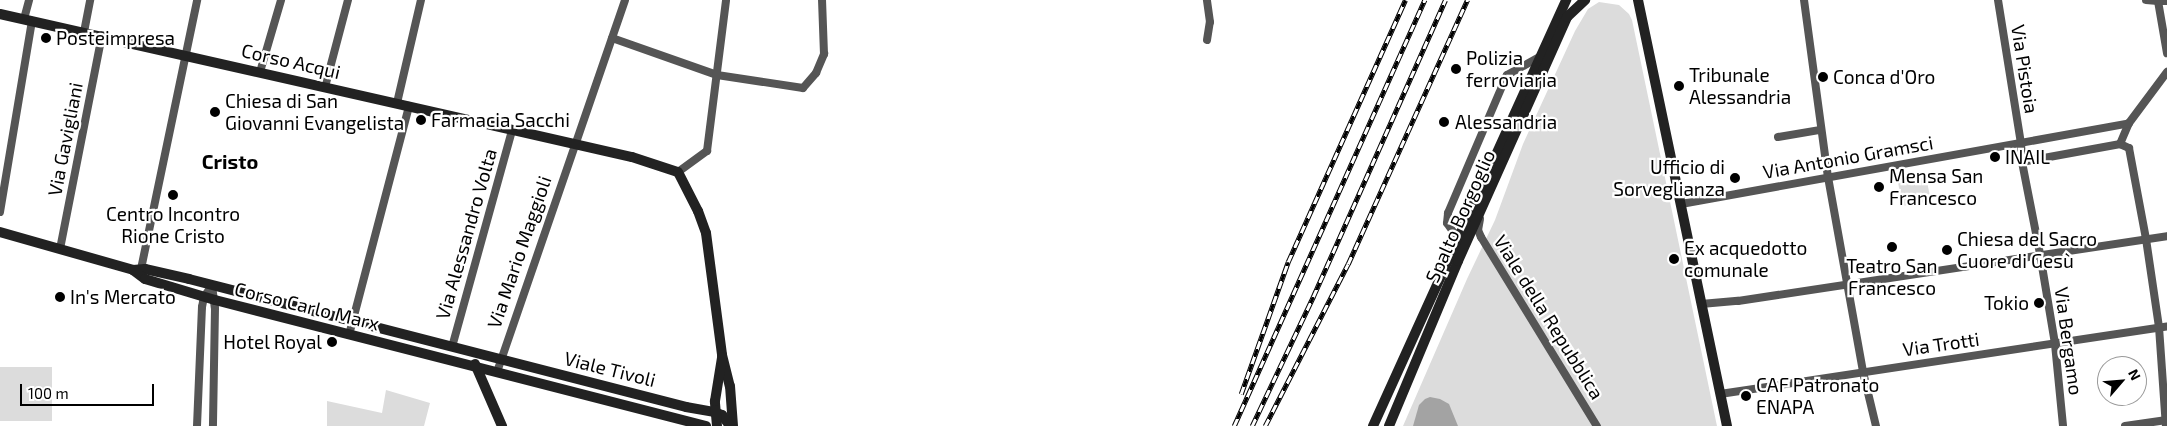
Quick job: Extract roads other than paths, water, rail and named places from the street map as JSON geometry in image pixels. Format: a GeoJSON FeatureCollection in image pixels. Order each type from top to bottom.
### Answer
{"type":"FeatureCollection","features":[{"type":"Feature","properties":{"kind":"main road","name":"Spalto Borgoglio"},"geometry":{"type":"LineString","coordinates":[[1373,426],[1566,0]]}},
{"type":"Feature","properties":{"kind":"main road","name":"Spalto Borgoglio"},"geometry":{"type":"LineString","coordinates":[[1389,426],[1488,195],[1568,17],[1585,0]]}},
{"type":"Feature","properties":{"kind":"main road"},"geometry":{"type":"LineString","coordinates":[[1638,0],[1727,426]]}},
{"type":"Feature","properties":{"kind":"main road","name":"Corso Acqui"},"geometry":{"type":"LineString","coordinates":[[0,14],[102,35],[397,102],[632,157],[678,172]]}},
{"type":"Feature","properties":{"kind":"main road"},"geometry":{"type":"LineString","coordinates":[[678,172],[706,233],[722,355],[728,373],[732,426]]}},
{"type":"Feature","properties":{"kind":"main road","name":"Corso Carlo Marx"},"geometry":{"type":"LineString","coordinates":[[0,232],[137,270],[212,285],[477,353]]}},
{"type":"Feature","properties":{"kind":"main road","name":"Corso Carlo Marx"},"geometry":{"type":"LineString","coordinates":[[137,270],[146,279],[204,297],[474,367]]}},
{"type":"Feature","properties":{"kind":"main road"},"geometry":{"type":"LineString","coordinates":[[477,353],[474,367],[502,426]]}},
{"type":"Feature","properties":{"kind":"main road","name":"Viale Tivoli"},"geometry":{"type":"LineString","coordinates":[[477,353],[714,412],[722,416],[732,426]]}},
{"type":"Feature","properties":{"kind":"main road"},"geometry":{"type":"LineString","coordinates":[[717,426],[714,412],[722,355]]}},
{"type":"Feature","properties":{"kind":"main road","name":"Viale Tivoli"},"geometry":{"type":"LineString","coordinates":[[474,367],[706,426]]}},
{"type":"Feature","properties":{"kind":"main road"},"geometry":{"type":"LineString","coordinates":[[686,406],[697,407],[708,404],[718,388]]}},
{"type":"Feature","properties":{"kind":"street"},"geometry":{"type":"LineString","coordinates":[[0,212],[28,20],[29,0]]}},
{"type":"Feature","properties":{"kind":"street"},"geometry":{"type":"LineString","coordinates":[[84,32],[90,0]]}},
{"type":"Feature","properties":{"kind":"street"},"geometry":{"type":"LineString","coordinates":[[137,270],[197,0]]}},
{"type":"Feature","properties":{"kind":"street"},"geometry":{"type":"LineString","coordinates":[[260,72],[281,0]]}},
{"type":"Feature","properties":{"kind":"street"},"geometry":{"type":"LineString","coordinates":[[325,87],[348,0]]}},
{"type":"Feature","properties":{"kind":"street"},"geometry":{"type":"LineString","coordinates":[[397,102],[421,0]]}},
{"type":"Feature","properties":{"kind":"street","name":"Via Mario Maggioli"},"geometry":{"type":"LineString","coordinates":[[497,372],[625,0]]}},
{"type":"Feature","properties":{"kind":"street"},"geometry":{"type":"LineString","coordinates":[[678,172],[706,151],[726,0]]}},
{"type":"Feature","properties":{"kind":"street"},"geometry":{"type":"LineString","coordinates":[[612,38],[717,75],[803,88],[816,73],[824,54],[822,0]]}},
{"type":"Feature","properties":{"kind":"street"},"geometry":{"type":"LineString","coordinates":[[1207,0],[1210,22],[1207,40]]}},
{"type":"Feature","properties":{"kind":"street"},"geometry":{"type":"LineString","coordinates":[[1804,0],[1820,130],[1863,372],[1876,426]]}},
{"type":"Feature","properties":{"kind":"street","name":"Via Pistoia"},"geometry":{"type":"LineString","coordinates":[[1998,0],[2021,142]]}},
{"type":"Feature","properties":{"kind":"street"},"geometry":{"type":"LineString","coordinates":[[2146,0],[2167,1]]}},
{"type":"Feature","properties":{"kind":"street"},"geometry":{"type":"LineString","coordinates":[[2158,2],[2167,53]]}},
{"type":"Feature","properties":{"kind":"street","name":"Via Gavigliani"},"geometry":{"type":"LineString","coordinates":[[60,249],[102,35]]}},
{"type":"Feature","properties":{"kind":"street"},"geometry":{"type":"LineString","coordinates":[[1455,246],[1454,233],[1447,223],[1448,213],[1487,115],[1507,75],[1533,62],[1540,56]]}},
{"type":"Feature","properties":{"kind":"street"},"geometry":{"type":"LineString","coordinates":[[1521,67],[1534,68],[1538,75],[1537,86]]}},
{"type":"Feature","properties":{"kind":"street"},"geometry":{"type":"LineString","coordinates":[[2120,144],[2129,123],[2167,72]]}},
{"type":"Feature","properties":{"kind":"street"},"geometry":{"type":"LineString","coordinates":[[349,336],[410,106]]}},
{"type":"Feature","properties":{"kind":"street","name":"Via Antonio Gramsci"},"geometry":{"type":"LineString","coordinates":[[1681,204],[2129,123]]}},
{"type":"Feature","properties":{"kind":"street","name":"Via Alessandro Volta"},"geometry":{"type":"LineString","coordinates":[[452,347],[512,130]]}},
{"type":"Feature","properties":{"kind":"street"},"geometry":{"type":"LineString","coordinates":[[1778,137],[1820,130]]}},
{"type":"Feature","properties":{"kind":"street","name":"Via Bergamo"},"geometry":{"type":"LineString","coordinates":[[2021,142],[2022,162],[2040,254],[2054,344],[2063,426]]}},
{"type":"Feature","properties":{"kind":"street"},"geometry":{"type":"LineString","coordinates":[[2022,162],[2120,144],[2129,148],[2163,327],[2166,422],[2124,426]]}},
{"type":"Feature","properties":{"kind":"street","name":"Viale della Repubblica"},"geometry":{"type":"LineString","coordinates":[[1488,195],[1479,223],[1479,233],[1597,426]]}},
{"type":"Feature","properties":{"kind":"street"},"geometry":{"type":"LineString","coordinates":[[1701,304],[1738,301],[2167,236]]}},
{"type":"Feature","properties":{"kind":"street"},"geometry":{"type":"LineString","coordinates":[[198,426],[204,297],[212,285]]}},
{"type":"Feature","properties":{"kind":"street"},"geometry":{"type":"LineString","coordinates":[[212,285],[215,300],[213,426]]}},
{"type":"Feature","properties":{"kind":"street","name":"Via Trotti"},"geometry":{"type":"LineString","coordinates":[[1720,394],[2163,327]]}},
{"type":"Feature","properties":{"kind":"railway"},"geometry":{"type":"LineString","coordinates":[[1241,394],[1288,262],[1405,0]]}},
{"type":"Feature","properties":{"kind":"railway"},"geometry":{"type":"LineString","coordinates":[[1234,426],[1425,0]]}},
{"type":"Feature","properties":{"kind":"railway"},"geometry":{"type":"LineString","coordinates":[[1252,426],[1313,297],[1445,0]]}},
{"type":"Feature","properties":{"kind":"railway"},"geometry":{"type":"LineString","coordinates":[[1265,426],[1348,264],[1467,0]]}},
{"type":"Feature","properties":{"kind":"place","name":"Posteimpresa"},"geometry":{"type":"Point","coordinates":[46,38]}},
{"type":"Feature","properties":{"kind":"place","name":"Polizia ferroviaria"},"geometry":{"type":"Point","coordinates":[1456,69]}},
{"type":"Feature","properties":{"kind":"place","name":"Conca d'Oro"},"geometry":{"type":"Point","coordinates":[1823,77]}},
{"type":"Feature","properties":{"kind":"place","name":"Tribunale Alessandria"},"geometry":{"type":"Point","coordinates":[1679,86]}},
{"type":"Feature","properties":{"kind":"place","name":"Chiesa di San Giovanni Evangelista"},"geometry":{"type":"Point","coordinates":[215,112]}},
{"type":"Feature","properties":{"kind":"place","name":"Farmacia Sacchi"},"geometry":{"type":"Point","coordinates":[421,120]}},
{"type":"Feature","properties":{"kind":"place","name":"Alessandria"},"geometry":{"type":"Point","coordinates":[1444,122]}},
{"type":"Feature","properties":{"kind":"place","name":"INAIL"},"geometry":{"type":"Point","coordinates":[1995,157]}},
{"type":"Feature","properties":{"kind":"place","name":"Ufficio di Sorveglianza"},"geometry":{"type":"Point","coordinates":[1735,178]}},
{"type":"Feature","properties":{"kind":"place","name":"Mensa San Francesco"},"geometry":{"type":"Point","coordinates":[1879,187]}},
{"type":"Feature","properties":{"kind":"place","name":"Centro Incontro Rione Cristo"},"geometry":{"type":"Point","coordinates":[173,195]}},
{"type":"Feature","properties":{"kind":"place","name":"Teatro San Francesco"},"geometry":{"type":"Point","coordinates":[1892,247]}},
{"type":"Feature","properties":{"kind":"place","name":"Chiesa del Sacro Cuore di Gesù"},"geometry":{"type":"Point","coordinates":[1947,250]}},
{"type":"Feature","properties":{"kind":"place","name":"Ex acquedotto comunale"},"geometry":{"type":"Point","coordinates":[1674,259]}},
{"type":"Feature","properties":{"kind":"place","name":"In's Mercato"},"geometry":{"type":"Point","coordinates":[60,297]}},
{"type":"Feature","properties":{"kind":"place","name":"Tokio"},"geometry":{"type":"Point","coordinates":[2039,303]}},
{"type":"Feature","properties":{"kind":"place","name":"Hotel Royal"},"geometry":{"type":"Point","coordinates":[332,342]}},
{"type":"Feature","properties":{"kind":"place","name":"CAF Patronato ENAPA"},"geometry":{"type":"Point","coordinates":[1746,396]}},
{"type":"Feature","properties":{"kind":"district","name":"Cristo"},"geometry":{"type":"Point","coordinates":[230,161]}}]}
